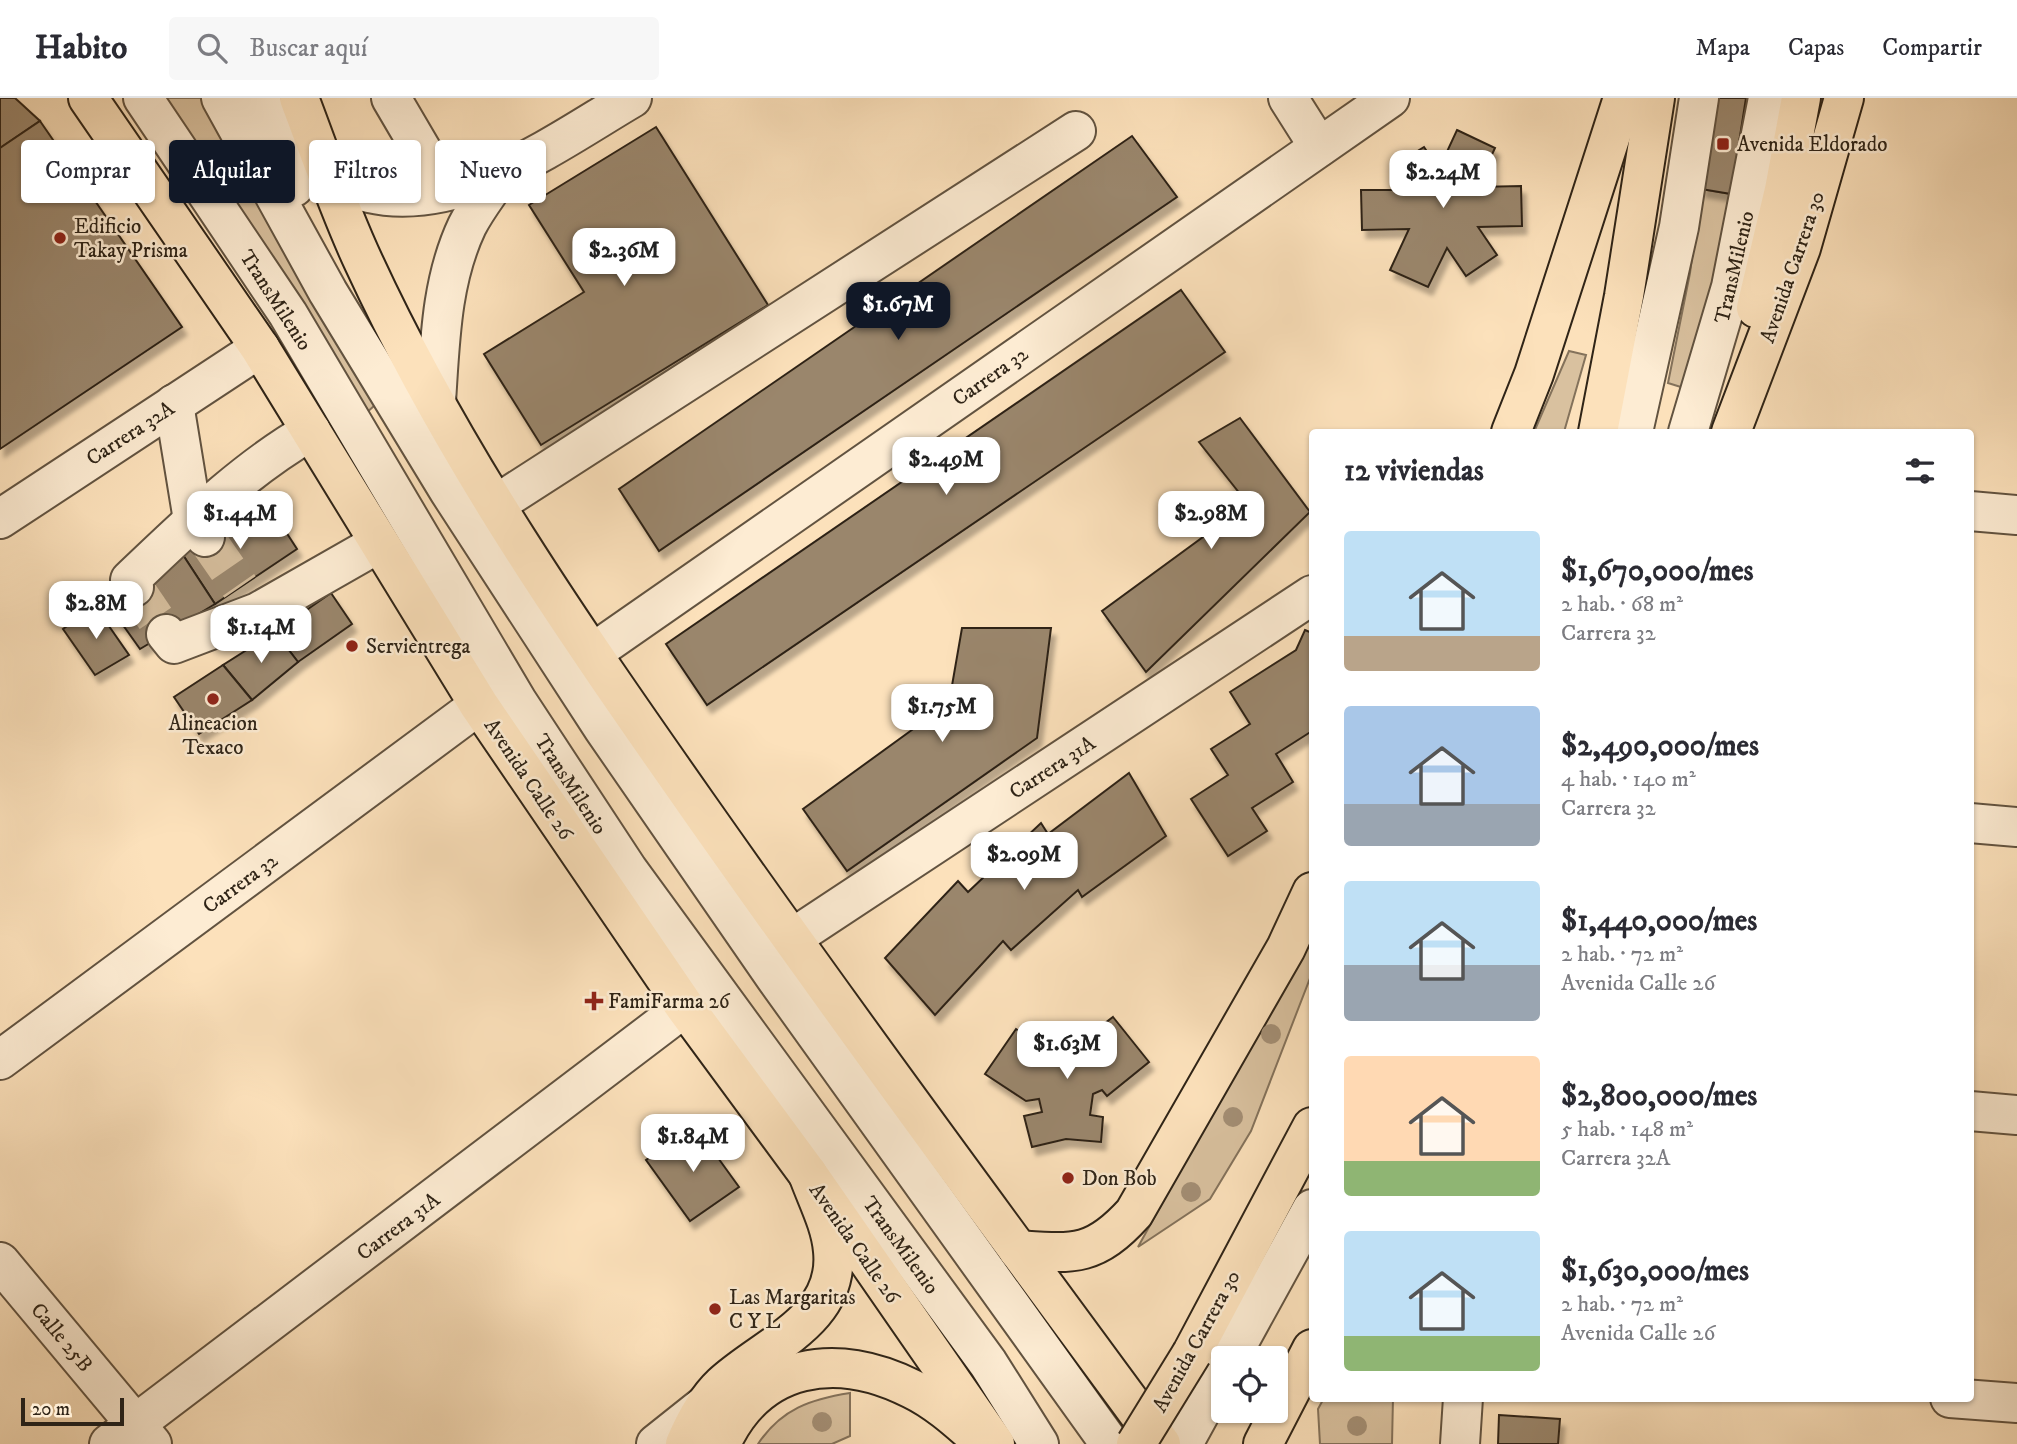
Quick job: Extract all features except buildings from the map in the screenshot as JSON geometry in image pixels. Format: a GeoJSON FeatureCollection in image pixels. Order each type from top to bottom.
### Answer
{"type":"FeatureCollection","features":[{"type":"Feature","properties":{"kind":"main road","name":"Avenida Calle 26"},"geometry":{"type":"LineString","coordinates":[[88,98],[260,348],[479,705],[685,1007],[808,1174],[995,1444]]}},
{"type":"Feature","properties":{"kind":"main road"},"geometry":{"type":"LineString","coordinates":[[299,98],[315,140]]}},
{"type":"Feature","properties":{"kind":"main road"},"geometry":{"type":"LineString","coordinates":[[1512,429],[1534,374],[1623,98]]}},
{"type":"Feature","properties":{"kind":"main road"},"geometry":{"type":"LineString","coordinates":[[1599,429],[1625,296],[1655,98]]}},
{"type":"Feature","properties":{"kind":"main road","name":"Avenida Carrera 30"},"geometry":{"type":"LineString","coordinates":[[1725,429],[1784,190],[1801,98]]}},
{"type":"Feature","properties":{"kind":"main road","name":"Avenida Carrera 30"},"geometry":{"type":"LineString","coordinates":[[1732,429],[1801,248],[1844,98]]}},
{"type":"Feature","properties":{"kind":"main road"},"geometry":{"type":"LineString","coordinates":[[340,203],[363,262],[436,402],[495,505],[591,654],[791,939],[1161,1444]]}},
{"type":"Feature","properties":{"kind":"main road"},"geometry":{"type":"LineString","coordinates":[[1018,1250],[1064,1253],[1093,1247],[1113,1237],[1134,1213],[1286,948],[1309,898]]}},
{"type":"Feature","properties":{"kind":"main road","name":"Avenida Carrera 30"},"geometry":{"type":"LineString","coordinates":[[1136,1444],[1192,1353],[1309,1133]]}},
{"type":"Feature","properties":{"kind":"main road"},"geometry":{"type":"LineString","coordinates":[[685,1444],[705,1405],[724,1384],[809,1319],[826,1296],[833,1269],[833,1249],[808,1174]]}},
{"type":"Feature","properties":{"kind":"main road"},"geometry":{"type":"LineString","coordinates":[[1263,1444],[1309,1355]]}},
{"type":"Feature","properties":{"kind":"main road"},"geometry":{"type":"LineString","coordinates":[[721,1444],[741,1411],[766,1387],[795,1373],[823,1367],[863,1371],[913,1389],[985,1444]]}},
{"type":"Feature","properties":{"kind":"street","name":"TransMilenio"},"geometry":{"type":"LineString","coordinates":[[143,98],[288,314],[517,701],[628,870],[988,1363],[1039,1444]]}},
{"type":"Feature","properties":{"kind":"street"},"geometry":{"type":"LineString","coordinates":[[221,98],[346,319],[449,491],[611,740],[775,977],[1110,1444]]}},
{"type":"Feature","properties":{"kind":"street"},"geometry":{"type":"LineString","coordinates":[[260,98],[346,319]]}},
{"type":"Feature","properties":{"kind":"street"},"geometry":{"type":"LineString","coordinates":[[391,98],[435,173]]}},
{"type":"Feature","properties":{"kind":"street"},"geometry":{"type":"LineString","coordinates":[[546,148],[632,98]]}},
{"type":"Feature","properties":{"kind":"street"},"geometry":{"type":"LineString","coordinates":[[1288,98],[1319,147]]}},
{"type":"Feature","properties":{"kind":"street","name":"Carrera 32"},"geometry":{"type":"LineString","coordinates":[[591,654],[1390,98]]}},
{"type":"Feature","properties":{"kind":"street"},"geometry":{"type":"LineString","coordinates":[[1634,429],[1679,227],[1699,98]]}},
{"type":"Feature","properties":{"kind":"street","name":"TransMilenio"},"geometry":{"type":"LineString","coordinates":[[1689,429],[1731,287],[1768,98]]}},
{"type":"Feature","properties":{"kind":"street"},"geometry":{"type":"LineString","coordinates":[[495,505],[1076,131]]}},
{"type":"Feature","properties":{"kind":"street"},"geometry":{"type":"LineString","coordinates":[[436,402],[441,332],[451,266],[468,224],[482,203]]}},
{"type":"Feature","properties":{"kind":"street","name":"Carrera 32A"},"geometry":{"type":"LineString","coordinates":[[0,519],[260,348]]}},
{"type":"Feature","properties":{"kind":"street"},"geometry":{"type":"LineString","coordinates":[[174,404],[200,529]]}},
{"type":"Feature","properties":{"kind":"street"},"geometry":{"type":"LineString","coordinates":[[134,587],[130,580],[200,529],[286,445],[311,431]]}},
{"type":"Feature","properties":{"kind":"street"},"geometry":{"type":"LineString","coordinates":[[1974,511],[2017,515]]}},
{"type":"Feature","properties":{"kind":"street"},"geometry":{"type":"LineString","coordinates":[[166,634],[174,644],[249,600],[379,543]]}},
{"type":"Feature","properties":{"kind":"street","name":"Carrera 31A"},"geometry":{"type":"LineString","coordinates":[[791,939],[1309,597]]}},
{"type":"Feature","properties":{"kind":"street","name":"Carrera 32"},"geometry":{"type":"LineString","coordinates":[[0,1060],[479,705]]}},
{"type":"Feature","properties":{"kind":"street"},"geometry":{"type":"LineString","coordinates":[[1974,823],[2017,827]]}},
{"type":"Feature","properties":{"kind":"street","name":"Carrera 31A"},"geometry":{"type":"LineString","coordinates":[[132,1438],[685,1007]]}},
{"type":"Feature","properties":{"kind":"street"},"geometry":{"type":"LineString","coordinates":[[1974,1111],[2017,1115]]}},
{"type":"Feature","properties":{"kind":"street"},"geometry":{"type":"LineString","coordinates":[[1237,1346],[1309,1214]]}},
{"type":"Feature","properties":{"kind":"street","name":"Calle 25B"},"geometry":{"type":"LineString","coordinates":[[0,1262],[132,1438]]}},
{"type":"Feature","properties":{"kind":"street"},"geometry":{"type":"LineString","coordinates":[[1266,1346],[1309,1266]]}},
{"type":"Feature","properties":{"kind":"street"},"geometry":{"type":"LineString","coordinates":[[1182,1444],[1211,1392]]}},
{"type":"Feature","properties":{"kind":"street"},"geometry":{"type":"LineString","coordinates":[[1974,1400],[2017,1403]]}},
{"type":"Feature","properties":{"kind":"street"},"geometry":{"type":"LineString","coordinates":[[1460,1444],[1463,1402]]}},
{"type":"Feature","properties":{"kind":"street"},"geometry":{"type":"LineString","coordinates":[[656,1444],[705,1405]]}},
{"type":"Feature","properties":{"kind":"street"},"geometry":{"type":"LineString","coordinates":[[1212,1444],[1224,1423]]}},
{"type":"Feature","properties":{"kind":"shaded area"},"geometry":{"type":"Polygon","coordinates":[[[166,98],[203,98],[227,140],[192,140],[166,98]]]}},
{"type":"Feature","properties":{"kind":"shaded area"},"geometry":{"type":"Polygon","coordinates":[[[1701,189],[1731,194],[1716,282],[1684,388],[1668,383],[1690,273],[1701,189]]]}},
{"type":"Feature","properties":{"kind":"shaded area"},"geometry":{"type":"Polygon","coordinates":[[[232,203],[262,203],[375,405],[364,415],[232,203]]]}},
{"type":"Feature","properties":{"kind":"shaded area"},"geometry":{"type":"Polygon","coordinates":[[[1569,351],[1586,355],[1565,429],[1535,429],[1569,351]]]}},
{"type":"Feature","properties":{"kind":"shaded area"},"geometry":{"type":"Polygon","coordinates":[[[1309,936],[1309,981],[1251,1131],[1210,1199],[1138,1247],[1309,936]]]}},
{"type":"Feature","properties":{"kind":"shaded area"},"geometry":{"type":"Polygon","coordinates":[[[850,1393],[850,1436],[832,1444],[758,1444],[787,1414],[822,1399],[850,1393]]]}},
{"type":"Feature","properties":{"kind":"shaded area"},"geometry":{"type":"Polygon","coordinates":[[[1322,1402],[1393,1402],[1392,1444],[1320,1444],[1318,1409],[1322,1402]]]}},
{"type":"Feature","properties":{"kind":"tunnel"},"geometry":{"type":"LineString","coordinates":[[206,538],[240,587]]}},
{"type":"Feature","properties":{"kind":"tunnel"},"geometry":{"type":"LineString","coordinates":[[134,587],[166,634]]}},
{"type":"Feature","properties":{"kind":"place","name":"Avenida Eldorado"},"geometry":{"type":"Point","coordinates":[1723,144]}},
{"type":"Feature","properties":{"kind":"place","name":"Edificio Takay Prisma"},"geometry":{"type":"Point","coordinates":[60,238]}},
{"type":"Feature","properties":{"kind":"place","name":"Servientrega"},"geometry":{"type":"Point","coordinates":[352,646]}},
{"type":"Feature","properties":{"kind":"place","name":"Alineacion Texaco"},"geometry":{"type":"Point","coordinates":[213,699]}},
{"type":"Feature","properties":{"kind":"place","name":"FamiFarma 26"},"geometry":{"type":"Point","coordinates":[594,1001]}},
{"type":"Feature","properties":{"kind":"place","name":"Don Bob"},"geometry":{"type":"Point","coordinates":[1068,1178]}},
{"type":"Feature","properties":{"kind":"place","name":"Las Margaritas C Y L"},"geometry":{"type":"Point","coordinates":[715,1309]}}]}
